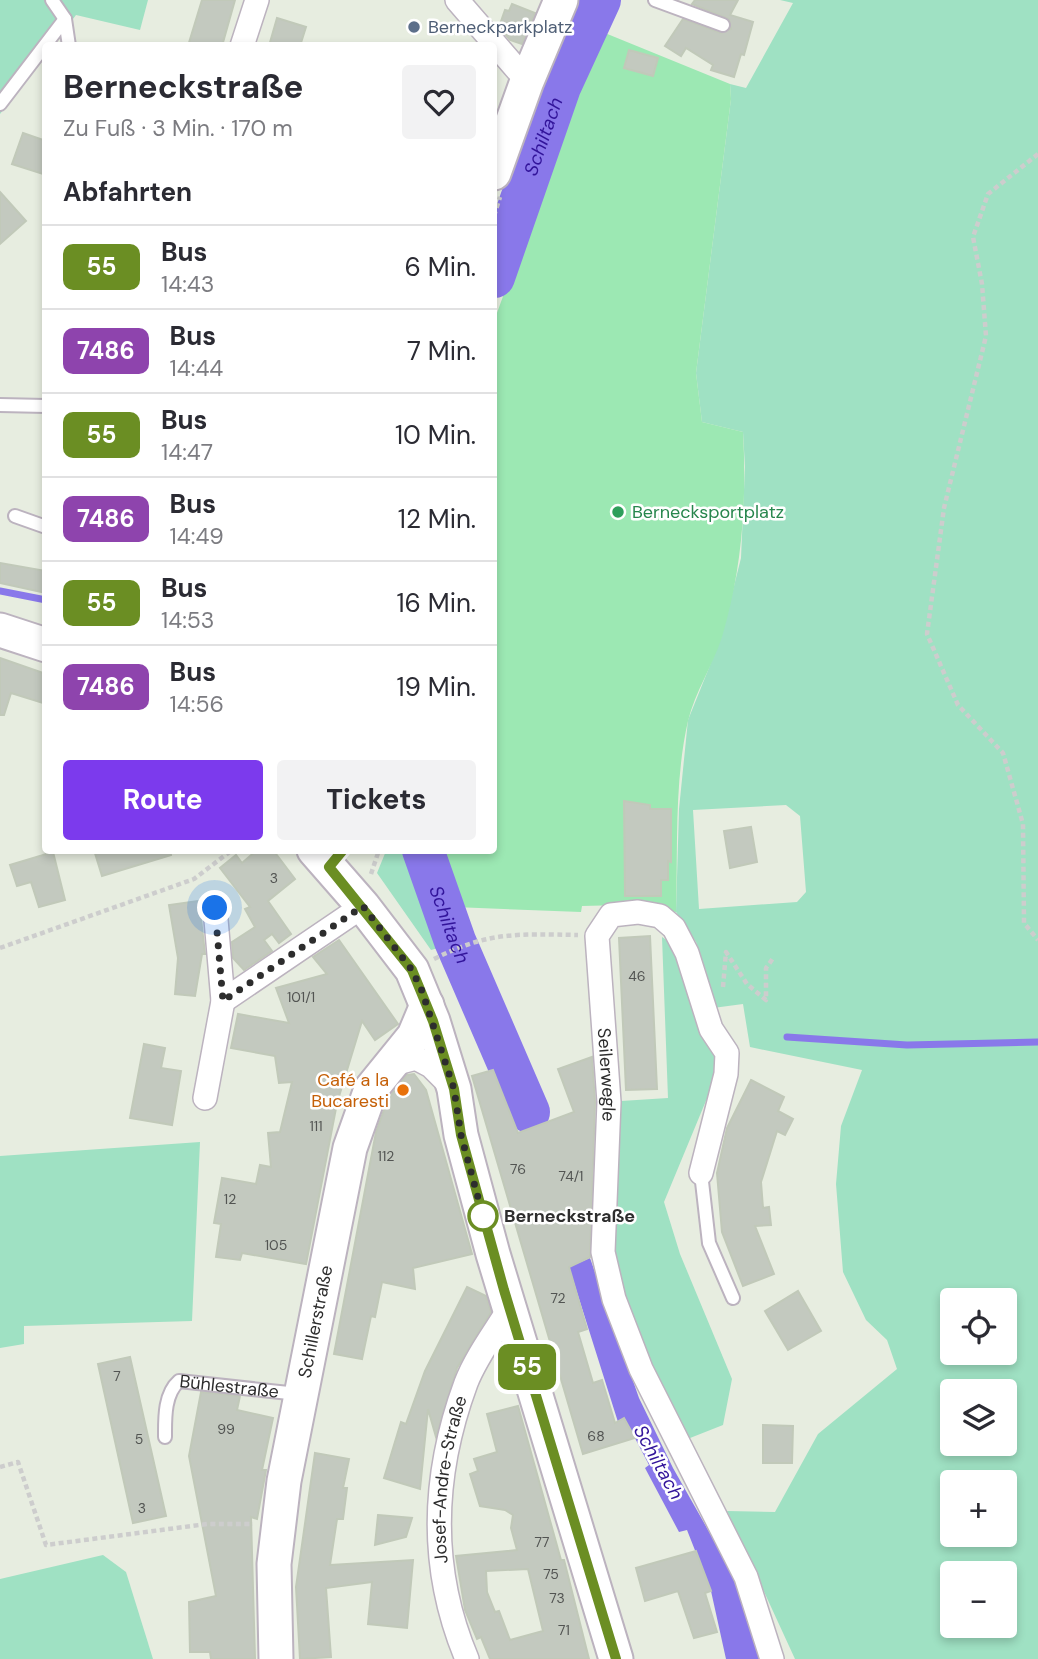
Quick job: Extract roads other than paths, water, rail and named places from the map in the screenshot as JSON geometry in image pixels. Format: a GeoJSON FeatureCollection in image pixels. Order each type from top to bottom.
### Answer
{"type":"FeatureCollection","features":[{"type":"Feature","properties":{"kind":"main road"},"geometry":{"type":"LineString","coordinates":[[497,165],[527,81],[561,0]]}},
{"type":"Feature","properties":{"kind":"main road"},"geometry":{"type":"LineString","coordinates":[[0,630],[42,644]]}},
{"type":"Feature","properties":{"kind":"main road"},"geometry":{"type":"LineString","coordinates":[[329,856],[412,970],[427,1005],[454,1089],[461,1135],[509,1309],[616,1659]]}},
{"type":"Feature","properties":{"kind":"main road","name":"Schillerstraße"},"geometry":{"type":"LineString","coordinates":[[276,1659],[274,1564],[279,1523],[299,1394],[350,1148],[371,1089],[414,1036],[427,1005]]}},
{"type":"Feature","properties":{"kind":"street"},"geometry":{"type":"LineString","coordinates":[[243,42],[257,0]]}},
{"type":"Feature","properties":{"kind":"street"},"geometry":{"type":"LineString","coordinates":[[457,0],[493,42]]}},
{"type":"Feature","properties":{"kind":"street"},"geometry":{"type":"LineString","coordinates":[[497,46],[527,81]]}},
{"type":"Feature","properties":{"kind":"street"},"geometry":{"type":"LineString","coordinates":[[223,1001],[363,906]]}},
{"type":"Feature","properties":{"kind":"street"},"geometry":{"type":"LineString","coordinates":[[205,1098],[223,1001],[215,908]]}},
{"type":"Feature","properties":{"kind":"street","name":"Seilerwegle"},"geometry":{"type":"LineString","coordinates":[[701,1173],[728,1063],[726,1054],[711,1028],[687,953],[674,928],[660,916],[638,912],[611,915],[597,936],[609,1102],[603,1252],[614,1299],[641,1369],[746,1577],[772,1659]]}},
{"type":"Feature","properties":{"kind":"street"},"geometry":{"type":"LineString","coordinates":[[387,1066],[416,1058],[431,1066],[454,1089]]}},
{"type":"Feature","properties":{"kind":"street","name":"Josef-Andre-Straße"},"geometry":{"type":"LineString","coordinates":[[467,1659],[452,1624],[439,1560],[438,1516],[442,1471],[467,1381],[509,1309]]}},
{"type":"Feature","properties":{"kind":"lane"},"geometry":{"type":"LineString","coordinates":[[52,0],[65,19],[68,42]]}},
{"type":"Feature","properties":{"kind":"lane"},"geometry":{"type":"LineString","coordinates":[[655,0],[723,25]]}},
{"type":"Feature","properties":{"kind":"lane"},"geometry":{"type":"LineString","coordinates":[[47,42],[65,19]]}},
{"type":"Feature","properties":{"kind":"lane"},"geometry":{"type":"LineString","coordinates":[[0,104],[42,49]]}},
{"type":"Feature","properties":{"kind":"lane"},"geometry":{"type":"LineString","coordinates":[[0,405],[42,406]]}},
{"type":"Feature","properties":{"kind":"lane"},"geometry":{"type":"LineString","coordinates":[[15,516],[42,526]]}},
{"type":"Feature","properties":{"kind":"lane"},"geometry":{"type":"LineString","coordinates":[[701,1173],[709,1243],[733,1298]]}},
{"type":"Feature","properties":{"kind":"lane","name":"Bühlestraße"},"geometry":{"type":"LineString","coordinates":[[165,1437],[165,1416],[172,1387],[179,1381],[299,1394]]}},
{"type":"Feature","properties":{"kind":"water"},"geometry":{"type":"Polygon","coordinates":[[[406,854],[435,854],[467,936],[442,947],[412,876],[406,854]]]}},
{"type":"Feature","properties":{"kind":"water"},"geometry":{"type":"Polygon","coordinates":[[[474,948],[541,1107],[517,1116],[449,959],[474,948]]]}},
{"type":"Feature","properties":{"kind":"water"},"geometry":{"type":"Polygon","coordinates":[[[590,1258],[639,1398],[673,1468],[737,1581],[760,1659],[726,1659],[711,1591],[687,1530],[679,1532],[645,1468],[649,1465],[625,1419],[618,1422],[569,1267],[590,1258]]]}},
{"type":"Feature","properties":{"kind":"waterway","name":"Schiltach"},"geometry":{"type":"LineString","coordinates":[[497,268],[560,87],[600,0]]}},
{"type":"Feature","properties":{"kind":"waterway"},"geometry":{"type":"LineString","coordinates":[[0,591],[42,599]]}},
{"type":"Feature","properties":{"kind":"waterway","name":"Schiltach"},"geometry":{"type":"LineString","coordinates":[[424,854],[455,941],[529,1112]]}},
{"type":"Feature","properties":{"kind":"waterway"},"geometry":{"type":"LineString","coordinates":[[787,1037],[907,1045],[1038,1042]]}},
{"type":"Feature","properties":{"kind":"place","name":"Berneckparkplatz"},"geometry":{"type":"Point","coordinates":[414,27]}},
{"type":"Feature","properties":{"kind":"place","name":"Bernecksportplatz"},"geometry":{"type":"Point","coordinates":[618,512]}},
{"type":"Feature","properties":{"kind":"place","name":"Café a la Bucaresti"},"geometry":{"type":"Point","coordinates":[403,1090]}},
{"type":"Feature","properties":{"kind":"place","name":"Berneckstraße"},"geometry":{"type":"Point","coordinates":[483,1216]}}]}
